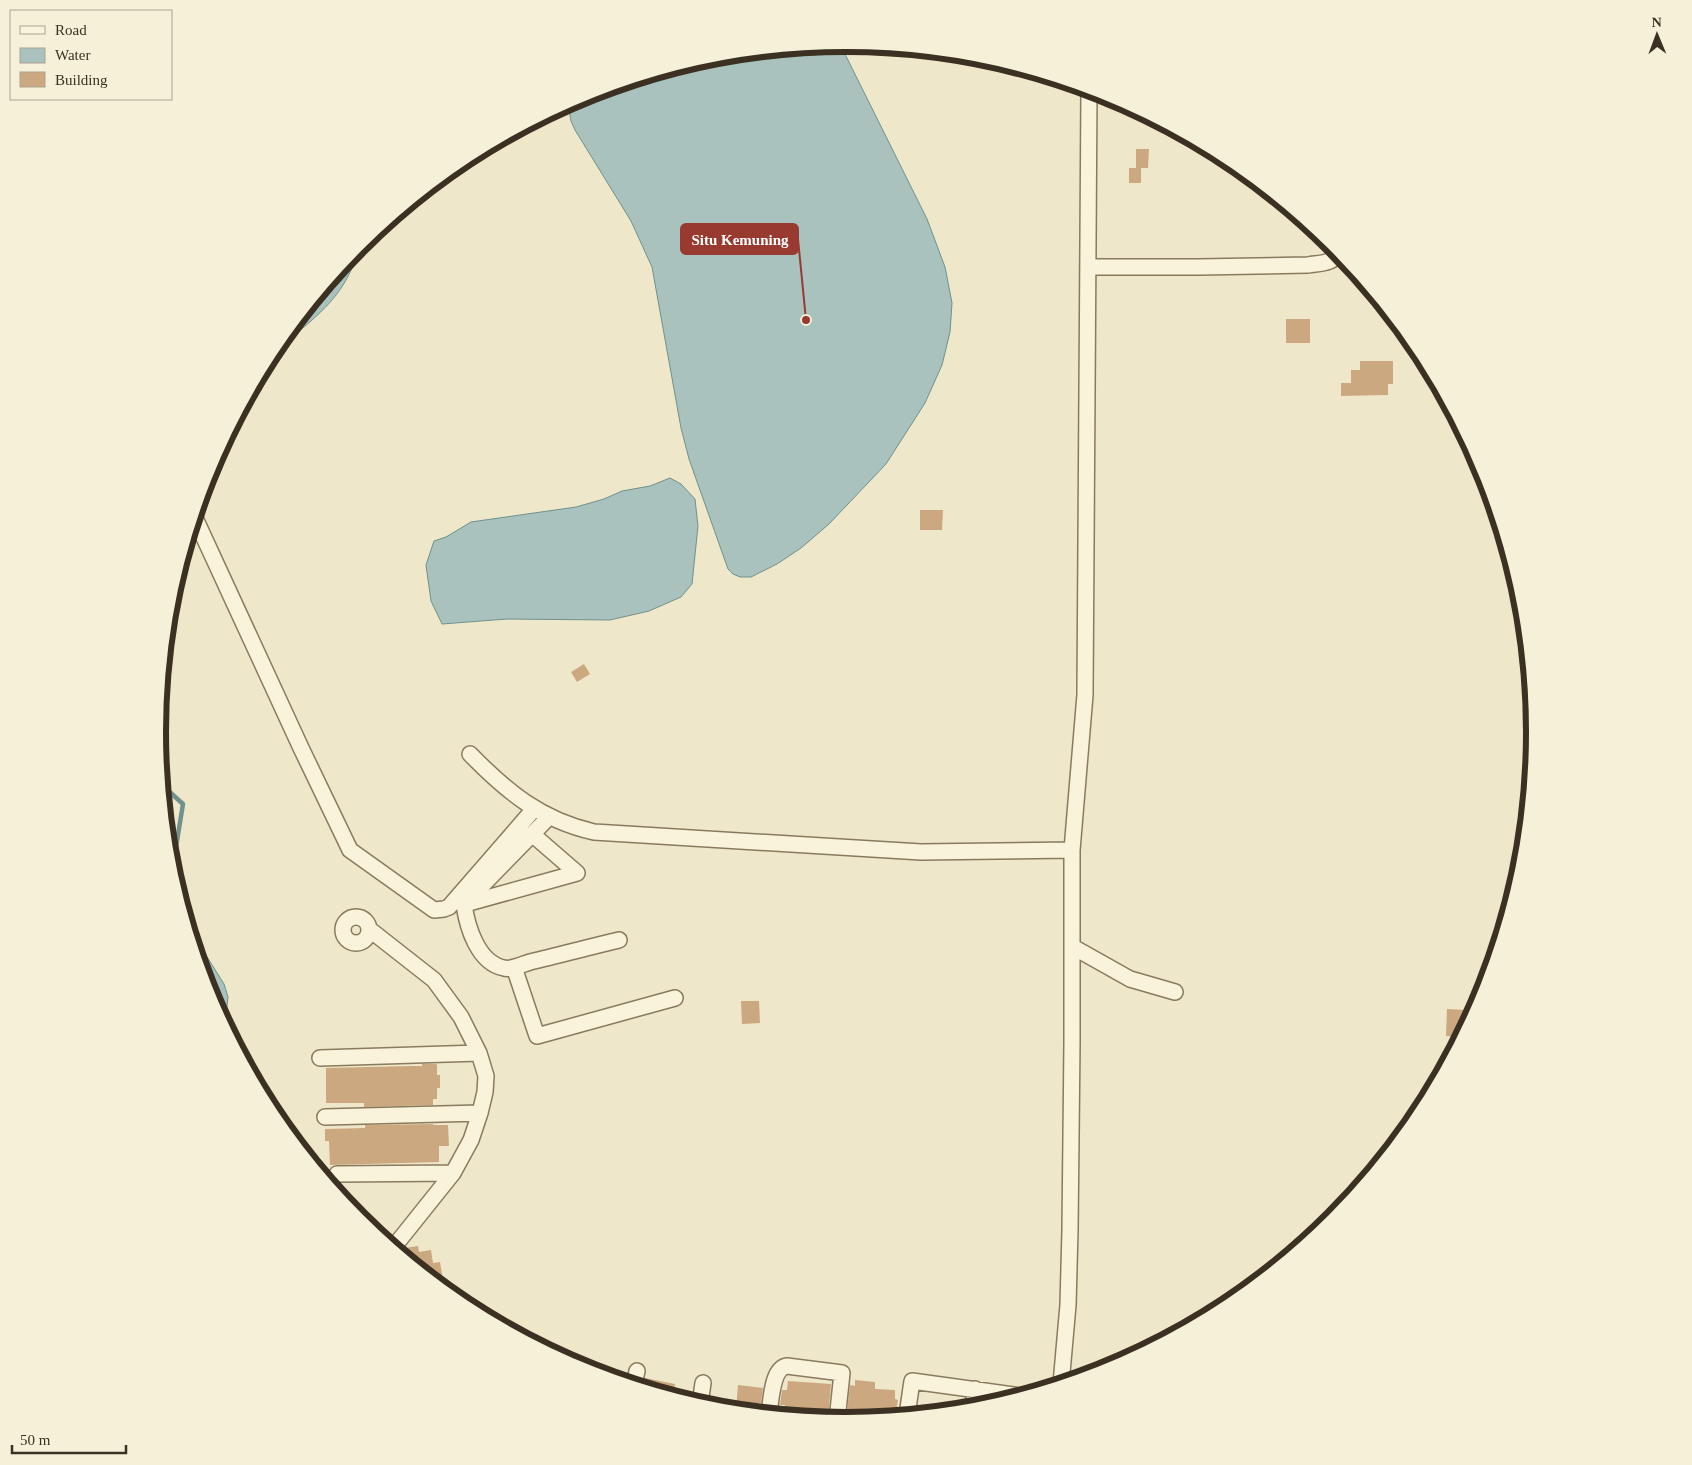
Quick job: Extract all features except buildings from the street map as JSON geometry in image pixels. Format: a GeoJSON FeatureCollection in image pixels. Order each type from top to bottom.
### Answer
{"type":"FeatureCollection","features":[{"type":"Feature","properties":{"kind":"street"},"geometry":{"type":"LineString","coordinates":[[1061,1377],[1068,1306],[1073,947],[1072,850],[1085,695],[1089,98]]}},
{"type":"Feature","properties":{"kind":"street"},"geometry":{"type":"LineString","coordinates":[[1088,267],[1308,265],[1334,259]]}},
{"type":"Feature","properties":{"kind":"street"},"geometry":{"type":"LineString","coordinates":[[198,526],[350,850],[434,910],[444,909],[449,906],[534,809]]}},
{"type":"Feature","properties":{"kind":"street"},"geometry":{"type":"LineString","coordinates":[[470,754],[508,790],[534,809],[572,827],[594,832],[920,852],[1072,850]]}},
{"type":"Feature","properties":{"kind":"street"},"geometry":{"type":"LineString","coordinates":[[464,904],[549,817]]}},
{"type":"Feature","properties":{"kind":"street"},"geometry":{"type":"LineString","coordinates":[[464,904],[577,873],[532,834]]}},
{"type":"Feature","properties":{"kind":"street"},"geometry":{"type":"LineString","coordinates":[[464,904],[471,933],[486,960],[505,969],[619,940]]}},
{"type":"Feature","properties":{"kind":"street"},"geometry":{"type":"LineString","coordinates":[[369,929],[434,980],[461,1017],[479,1053],[486,1076],[485,1092],[480,1113],[470,1140],[454,1173],[397,1243]]}},
{"type":"Feature","properties":{"kind":"street"},"geometry":{"type":"LineString","coordinates":[[1073,947],[1130,979],[1175,992]]}},
{"type":"Feature","properties":{"kind":"street"},"geometry":{"type":"LineString","coordinates":[[514,966],[537,1036],[675,998]]}},
{"type":"Feature","properties":{"kind":"street"},"geometry":{"type":"LineString","coordinates":[[320,1058],[479,1053]]}},
{"type":"Feature","properties":{"kind":"street"},"geometry":{"type":"LineString","coordinates":[[325,1117],[480,1113]]}},
{"type":"Feature","properties":{"kind":"street"},"geometry":{"type":"LineString","coordinates":[[337,1174],[454,1173]]}},
{"type":"Feature","properties":{"kind":"street"},"geometry":{"type":"LineString","coordinates":[[770,1408],[776,1373],[780,1368],[786,1366],[842,1373],[838,1412]]}},
{"type":"Feature","properties":{"kind":"street"},"geometry":{"type":"LineString","coordinates":[[907,1409],[912,1381],[1003,1393]]}},
{"type":"Feature","properties":{"kind":"street"},"geometry":{"type":"LineString","coordinates":[[701,1396],[703,1383]]}},
{"type":"Feature","properties":{"kind":"street"},"geometry":{"type":"LineString","coordinates":[[974,1400],[975,1389]]}},
{"type":"Feature","properties":{"kind":"water"},"geometry":{"type":"Polygon","coordinates":[[[844,52],[927,219],[945,267],[952,303],[950,332],[942,365],[925,403],[886,464],[829,524],[801,548],[777,564],[751,577],[740,577],[728,569],[689,459],[681,428],[652,267],[631,221],[571,121],[569,112],[586,104],[670,76],[757,58],[844,52]]]}},
{"type":"Feature","properties":{"kind":"water"},"geometry":{"type":"Polygon","coordinates":[[[353,265],[348,277],[336,295],[298,331],[335,284],[353,265]]]}},
{"type":"Feature","properties":{"kind":"water"},"geometry":{"type":"Polygon","coordinates":[[[670,478],[681,484],[695,499],[698,526],[692,584],[681,597],[649,611],[610,620],[507,619],[442,624],[431,601],[426,565],[434,541],[446,537],[471,522],[576,507],[604,499],[622,491],[650,486],[670,478]]]}},
{"type":"Feature","properties":{"kind":"water"},"geometry":{"type":"Polygon","coordinates":[[[201,947],[224,984],[228,997],[226,1012],[201,947]]]}},
{"type":"Feature","properties":{"kind":"waterway"},"geometry":{"type":"LineString","coordinates":[[169,791],[183,804],[176,847]]}},
{"type":"Feature","properties":{"kind":"place","name":"Situ Kemuning"},"geometry":{"type":"Point","coordinates":[806,320]}}]}
